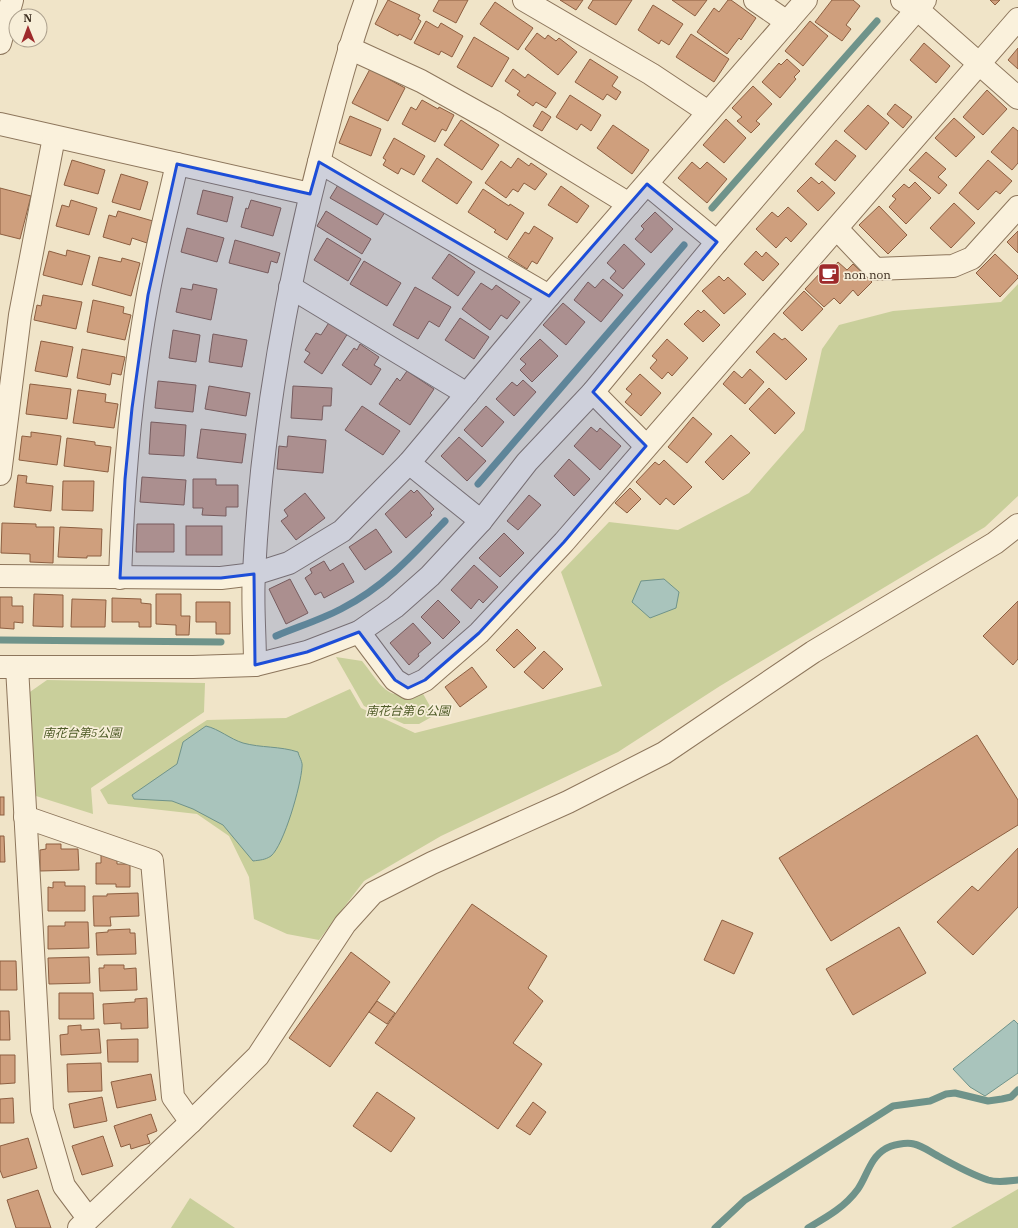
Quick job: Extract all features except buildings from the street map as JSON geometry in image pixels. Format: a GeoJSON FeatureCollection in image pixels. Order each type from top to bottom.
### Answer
{"type":"FeatureCollection","features":[{"type":"Feature","properties":{"kind":"street"},"geometry":{"type":"LineString","coordinates":[[0,43],[12,0]]}},
{"type":"Feature","properties":{"kind":"street"},"geometry":{"type":"LineString","coordinates":[[255,665],[254,574],[262,470],[273,375],[310,194],[349,48],[366,0]]}},
{"type":"Feature","properties":{"kind":"street"},"geometry":{"type":"LineString","coordinates":[[524,0],[651,74],[708,112]]}},
{"type":"Feature","properties":{"kind":"street"},"geometry":{"type":"LineString","coordinates":[[756,0],[787,22]]}},
{"type":"Feature","properties":{"kind":"street"},"geometry":{"type":"LineString","coordinates":[[0,576],[221,578],[254,574],[289,562],[317,548],[342,531],[409,463],[549,296],[806,0]]}},
{"type":"Feature","properties":{"kind":"street"},"geometry":{"type":"LineString","coordinates":[[1018,98],[979,65],[915,3],[592,392],[527,462],[481,521],[430,576],[395,607],[359,632],[308,652],[255,665],[193,667],[8,667],[25,817],[42,1110],[64,1186],[84,1223],[191,1122],[258,1056],[345,924],[373,893],[432,863],[568,802],[664,753],[813,652],[995,543],[1018,525]]}},
{"type":"Feature","properties":{"kind":"street"},"geometry":{"type":"LineString","coordinates":[[359,632],[395,680],[408,688],[425,680],[479,633],[564,542],[1018,19]]}},
{"type":"Feature","properties":{"kind":"street"},"geometry":{"type":"LineString","coordinates":[[349,48],[421,81],[493,121],[628,204]]}},
{"type":"Feature","properties":{"kind":"street"},"geometry":{"type":"LineString","coordinates":[[0,124],[310,194]]}},
{"type":"Feature","properties":{"kind":"street"},"geometry":{"type":"LineString","coordinates":[[0,474],[20,315],[54,137]]}},
{"type":"Feature","properties":{"kind":"street"},"geometry":{"type":"LineString","coordinates":[[319,162],[549,296]]}},
{"type":"Feature","properties":{"kind":"street"},"geometry":{"type":"LineString","coordinates":[[120,578],[125,479],[132,408],[148,295],[177,164]]}},
{"type":"Feature","properties":{"kind":"street"},"geometry":{"type":"LineString","coordinates":[[647,184],[717,242]]}},
{"type":"Feature","properties":{"kind":"street"},"geometry":{"type":"LineString","coordinates":[[837,229],[875,269],[953,266],[972,258],[1018,207]]}},
{"type":"Feature","properties":{"kind":"street"},"geometry":{"type":"LineString","coordinates":[[290,287],[467,394]]}},
{"type":"Feature","properties":{"kind":"street"},"geometry":{"type":"LineString","coordinates":[[592,392],[646,446]]}},
{"type":"Feature","properties":{"kind":"street"},"geometry":{"type":"LineString","coordinates":[[409,463],[481,521]]}},
{"type":"Feature","properties":{"kind":"street"},"geometry":{"type":"LineString","coordinates":[[25,817],[152,861],[174,1097],[191,1122]]}},
{"type":"Feature","properties":{"kind":"highlighted area"},"geometry":{"type":"Polygon","coordinates":[[[319,162],[549,296],[647,184],[717,242],[593,392],[646,446],[564,542],[479,633],[425,680],[408,688],[395,680],[359,632],[307,652],[255,665],[254,574],[221,578],[120,578],[125,479],[132,408],[148,295],[177,164],[310,194],[319,162]]]}},
{"type":"Feature","properties":{"kind":"green space"},"geometry":{"type":"Polygon","coordinates":[[[1018,284],[1018,496],[985,527],[720,686],[618,752],[441,836],[364,881],[319,940],[287,934],[254,919],[249,877],[229,836],[197,814],[108,804],[100,790],[207,720],[286,718],[350,689],[361,708],[415,733],[602,686],[561,572],[609,522],[678,530],[749,493],[804,430],[822,349],[839,325],[893,311],[1001,302],[1018,284]]]}},
{"type":"Feature","properties":{"kind":"green space","name":"南花台第６公園"},"geometry":{"type":"Polygon","coordinates":[[[336,657],[362,661],[381,685],[386,690],[393,693],[410,695],[422,692],[435,715],[419,724],[404,724],[364,706],[336,657]]]}},
{"type":"Feature","properties":{"kind":"green space","name":"南花台第5公園"},"geometry":{"type":"Polygon","coordinates":[[[47,680],[205,683],[204,712],[91,788],[93,814],[36,796],[27,694],[47,680]]]}},
{"type":"Feature","properties":{"kind":"green space"},"geometry":{"type":"Polygon","coordinates":[[[1018,1189],[1018,1228],[951,1228],[1018,1189]]]}},
{"type":"Feature","properties":{"kind":"green space"},"geometry":{"type":"Polygon","coordinates":[[[190,1198],[235,1228],[171,1228],[190,1198]]]}},
{"type":"Feature","properties":{"kind":"water"},"geometry":{"type":"Polygon","coordinates":[[[664,579],[679,592],[676,608],[650,618],[632,602],[641,581],[664,579]]]}},
{"type":"Feature","properties":{"kind":"water"},"geometry":{"type":"Polygon","coordinates":[[[206,726],[243,743],[298,752],[302,765],[295,800],[281,840],[276,850],[269,857],[262,860],[253,861],[223,825],[193,809],[172,801],[134,799],[132,795],[177,764],[183,742],[206,726]]]}},
{"type":"Feature","properties":{"kind":"water"},"geometry":{"type":"Polygon","coordinates":[[[1014,1020],[1018,1024],[1018,1073],[985,1096],[970,1087],[953,1069],[1014,1020]]]}},
{"type":"Feature","properties":{"kind":"waterway"},"geometry":{"type":"LineString","coordinates":[[712,208],[877,21]]}},
{"type":"Feature","properties":{"kind":"waterway"},"geometry":{"type":"LineString","coordinates":[[478,484],[684,245]]}},
{"type":"Feature","properties":{"kind":"waterway"},"geometry":{"type":"LineString","coordinates":[[276,636],[333,613],[371,591],[397,570],[445,521]]}},
{"type":"Feature","properties":{"kind":"waterway"},"geometry":{"type":"LineString","coordinates":[[0,640],[221,642]]}},
{"type":"Feature","properties":{"kind":"waterway"},"geometry":{"type":"LineString","coordinates":[[715,1228],[745,1200],[893,1106],[930,1101],[946,1094],[955,1093],[988,1101],[1011,1097],[1018,1090]]}},
{"type":"Feature","properties":{"kind":"waterway"},"geometry":{"type":"LineString","coordinates":[[808,1228],[829,1216],[847,1201],[858,1189],[876,1157],[885,1149],[895,1145],[907,1143],[917,1145],[962,1169],[988,1180],[999,1182],[1018,1180]]}},
{"type":"Feature","properties":{"kind":"place","name":"non non"},"geometry":{"type":"Point","coordinates":[829,274]}}]}
